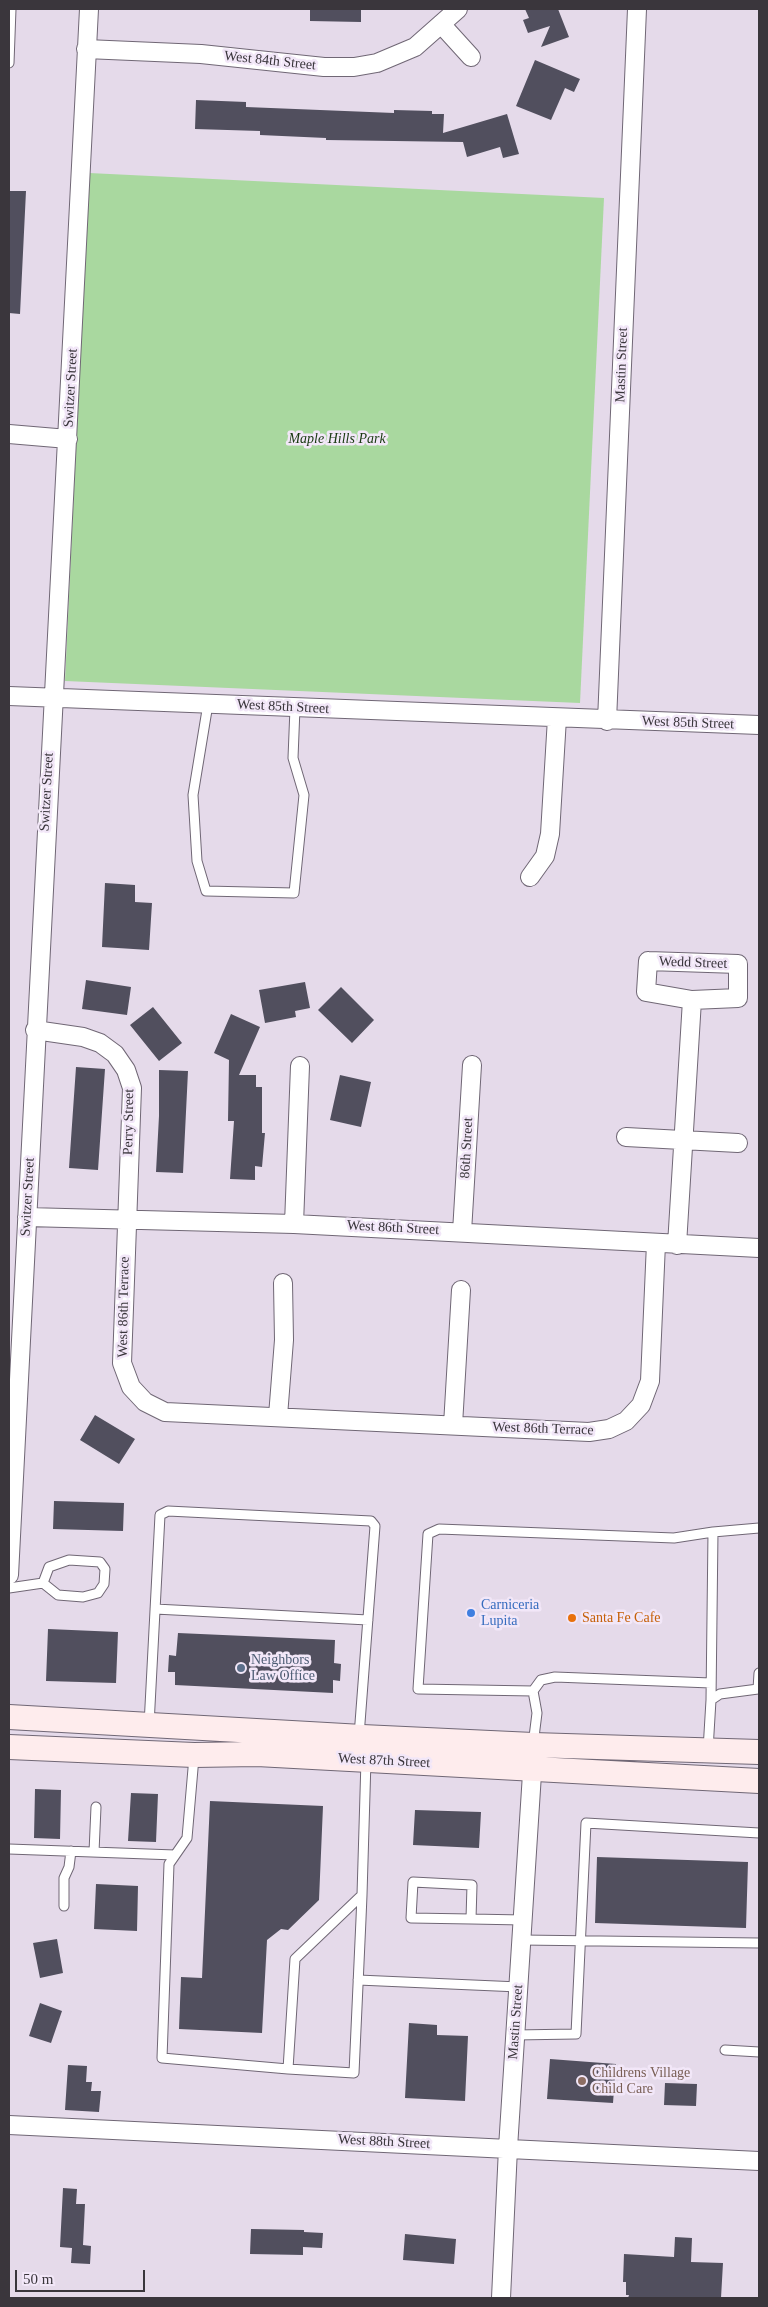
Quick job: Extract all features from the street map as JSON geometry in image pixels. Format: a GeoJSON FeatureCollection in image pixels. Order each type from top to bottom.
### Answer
{"type":"FeatureCollection","features":[{"type":"Feature","properties":{"kind":"main road","name":"West 87th Street"},"geometry":{"type":"LineString","coordinates":[[9,1717],[149,1726],[360,1751]]}},
{"type":"Feature","properties":{"kind":"main road","name":"West 87th Street"},"geometry":{"type":"LineString","coordinates":[[9,1747],[194,1755],[360,1751],[533,1757],[759,1781]]}},
{"type":"Feature","properties":{"kind":"main road","name":"West 87th Street"},"geometry":{"type":"LineString","coordinates":[[533,1757],[708,1750],[759,1752]]}},
{"type":"Feature","properties":{"kind":"street","name":"Switzer Street"},"geometry":{"type":"LineString","coordinates":[[9,1575],[52,698],[68,439],[88,9]]}},
{"type":"Feature","properties":{"kind":"street","name":"West 84th Street"},"geometry":{"type":"LineString","coordinates":[[86,49],[200,54],[324,67],[354,67],[377,63],[415,48],[458,9]]}},
{"type":"Feature","properties":{"kind":"street","name":"Mastin Street"},"geometry":{"type":"LineString","coordinates":[[607,721],[637,9]]}},
{"type":"Feature","properties":{"kind":"street"},"geometry":{"type":"LineString","coordinates":[[441,24],[471,57]]}},
{"type":"Feature","properties":{"kind":"street"},"geometry":{"type":"LineString","coordinates":[[9,434],[68,439]]}},
{"type":"Feature","properties":{"kind":"street","name":"West 85th Street"},"geometry":{"type":"LineString","coordinates":[[9,696],[607,721],[759,725]]}},
{"type":"Feature","properties":{"kind":"street"},"geometry":{"type":"LineString","coordinates":[[530,878],[544,856],[550,834],[557,718]]}},
{"type":"Feature","properties":{"kind":"street","name":"Wedd Street"},"geometry":{"type":"LineString","coordinates":[[648,961],[738,964],[738,998],[692,1000],[646,992],[648,961]]}},
{"type":"Feature","properties":{"kind":"street"},"geometry":{"type":"LineString","coordinates":[[677,1245],[692,1000]]}},
{"type":"Feature","properties":{"kind":"street","name":"Perry Street"},"geometry":{"type":"LineString","coordinates":[[35,1030],[84,1037],[100,1043],[115,1054],[126,1070],[132,1088],[126,1219]]}},
{"type":"Feature","properties":{"kind":"street","name":"86th Street"},"geometry":{"type":"LineString","coordinates":[[462,1232],[472,1065]]}},
{"type":"Feature","properties":{"kind":"street"},"geometry":{"type":"LineString","coordinates":[[294,1224],[300,1066]]}},
{"type":"Feature","properties":{"kind":"street"},"geometry":{"type":"LineString","coordinates":[[626,1137],[738,1143]]}},
{"type":"Feature","properties":{"kind":"street","name":"West 86th Street"},"geometry":{"type":"LineString","coordinates":[[27,1217],[294,1224],[759,1248]]}},
{"type":"Feature","properties":{"kind":"street","name":"West 86th Terrace"},"geometry":{"type":"LineString","coordinates":[[126,1219],[122,1363],[131,1387],[145,1402],[165,1412],[278,1416],[324,1421],[589,1432],[609,1429],[626,1421],[641,1405],[650,1381],[656,1243]]}},
{"type":"Feature","properties":{"kind":"street"},"geometry":{"type":"LineString","coordinates":[[278,1416],[284,1340],[283,1283]]}},
{"type":"Feature","properties":{"kind":"street"},"geometry":{"type":"LineString","coordinates":[[453,1425],[461,1290]]}},
{"type":"Feature","properties":{"kind":"street","name":"Mastin Street"},"geometry":{"type":"LineString","coordinates":[[501,2298],[508,2148],[533,1757]]}},
{"type":"Feature","properties":{"kind":"street","name":"West 88th Street"},"geometry":{"type":"LineString","coordinates":[[9,2125],[759,2161]]}},
{"type":"Feature","properties":{"kind":"lane"},"geometry":{"type":"LineString","coordinates":[[9,63],[11,9]]}},
{"type":"Feature","properties":{"kind":"lane"},"geometry":{"type":"LineString","coordinates":[[208,704],[193,795],[197,861],[206,891],[294,893],[304,795],[294,758],[295,708]]}},
{"type":"Feature","properties":{"kind":"lane"},"geometry":{"type":"LineString","coordinates":[[149,1726],[160,1515],[168,1511],[371,1521],[375,1526],[360,1751],[362,1894],[354,2072],[288,2069],[162,2058],[169,1864],[187,1838],[194,1755]]}},
{"type":"Feature","properties":{"kind":"lane"},"geometry":{"type":"LineString","coordinates":[[533,1691],[418,1689],[428,1534],[439,1529],[674,1538],[759,1528]]}},
{"type":"Feature","properties":{"kind":"lane"},"geometry":{"type":"LineString","coordinates":[[708,1750],[711,1700],[713,1532]]}},
{"type":"Feature","properties":{"kind":"lane"},"geometry":{"type":"LineString","coordinates":[[9,1588],[43,1583],[58,1595],[83,1597],[98,1593],[104,1584],[105,1569],[100,1562],[69,1560],[49,1567],[43,1583]]}},
{"type":"Feature","properties":{"kind":"lane"},"geometry":{"type":"LineString","coordinates":[[155,1609],[368,1620]]}},
{"type":"Feature","properties":{"kind":"lane"},"geometry":{"type":"LineString","coordinates":[[711,1700],[720,1694],[759,1689],[759,1673]]}},
{"type":"Feature","properties":{"kind":"lane"},"geometry":{"type":"LineString","coordinates":[[533,1757],[537,1713],[533,1691],[541,1680],[555,1677],[711,1683]]}},
{"type":"Feature","properties":{"kind":"lane"},"geometry":{"type":"LineString","coordinates":[[94,1852],[96,1807]]}},
{"type":"Feature","properties":{"kind":"lane"},"geometry":{"type":"LineString","coordinates":[[515,2035],[576,2034],[586,1824],[759,1833]]}},
{"type":"Feature","properties":{"kind":"lane"},"geometry":{"type":"LineString","coordinates":[[9,1849],[175,1855]]}},
{"type":"Feature","properties":{"kind":"lane"},"geometry":{"type":"LineString","coordinates":[[64,1906],[64,1878],[69,1867],[71,1851]]}},
{"type":"Feature","properties":{"kind":"lane"},"geometry":{"type":"LineString","coordinates":[[471,1919],[472,1885],[413,1882],[411,1918],[523,1920]]}},
{"type":"Feature","properties":{"kind":"lane"},"geometry":{"type":"LineString","coordinates":[[288,2069],[295,1959],[362,1894]]}},
{"type":"Feature","properties":{"kind":"lane"},"geometry":{"type":"LineString","coordinates":[[521,1940],[759,1943]]}},
{"type":"Feature","properties":{"kind":"lane"},"geometry":{"type":"LineString","coordinates":[[358,1980],[518,1987]]}},
{"type":"Feature","properties":{"kind":"lane"},"geometry":{"type":"LineString","coordinates":[[725,2050],[759,2052]]}},
{"type":"Feature","properties":{"kind":"green space","name":"Maple Hills Park"},"geometry":{"type":"Polygon","coordinates":[[[89,173],[604,198],[580,703],[65,681],[89,173]]]}},
{"type":"Feature","properties":{"kind":"building"},"geometry":{"type":"Polygon","coordinates":[[[310,9],[361,9],[361,22],[310,21],[310,9]]]}},
{"type":"Feature","properties":{"kind":"building"},"geometry":{"type":"Polygon","coordinates":[[[525,9],[558,9],[569,37],[541,47],[550,26],[528,33],[523,20],[529,18],[525,9]]]}},
{"type":"Feature","properties":{"kind":"building"},"geometry":{"type":"Polygon","coordinates":[[[535,60],[580,79],[574,92],[565,88],[551,120],[516,106],[535,60]]]}},
{"type":"Feature","properties":{"kind":"building"},"geometry":{"type":"Polygon","coordinates":[[[196,100],[246,102],[246,107],[394,113],[394,110],[432,111],[432,114],[444,114],[443,133],[507,114],[519,154],[503,158],[500,147],[467,157],[463,142],[326,140],[326,138],[260,135],[260,131],[195,129],[196,100]]]}},
{"type":"Feature","properties":{"kind":"building"},"geometry":{"type":"Polygon","coordinates":[[[9,191],[26,191],[20,314],[9,313],[9,191]]]}},
{"type":"Feature","properties":{"kind":"building"},"geometry":{"type":"Polygon","coordinates":[[[105,883],[135,885],[135,902],[152,903],[149,950],[102,947],[105,883]]]}},
{"type":"Feature","properties":{"kind":"building"},"geometry":{"type":"Polygon","coordinates":[[[86,980],[131,987],[127,1015],[82,1009],[86,980]]]}},
{"type":"Feature","properties":{"kind":"building"},"geometry":{"type":"Polygon","coordinates":[[[305,982],[310,1008],[295,1011],[296,1017],[265,1023],[259,990],[305,982]]]}},
{"type":"Feature","properties":{"kind":"building"},"geometry":{"type":"Polygon","coordinates":[[[341,987],[374,1020],[352,1043],[318,1010],[341,987]]]}},
{"type":"Feature","properties":{"kind":"building"},"geometry":{"type":"Polygon","coordinates":[[[153,1007],[182,1043],[159,1061],[130,1025],[153,1007]]]}},
{"type":"Feature","properties":{"kind":"building"},"geometry":{"type":"Polygon","coordinates":[[[231,1014],[260,1027],[239,1075],[256,1075],[256,1087],[262,1087],[262,1133],[265,1133],[262,1167],[255,1166],[255,1180],[230,1179],[234,1121],[228,1121],[229,1060],[214,1053],[231,1014]]]}},
{"type":"Feature","properties":{"kind":"building"},"geometry":{"type":"Polygon","coordinates":[[[76,1067],[105,1069],[98,1170],[69,1168],[76,1067]]]}},
{"type":"Feature","properties":{"kind":"building"},"geometry":{"type":"Polygon","coordinates":[[[159,1070],[188,1071],[183,1173],[156,1172],[159,1070]]]}},
{"type":"Feature","properties":{"kind":"building"},"geometry":{"type":"Polygon","coordinates":[[[340,1075],[371,1082],[361,1127],[330,1120],[340,1075]]]}},
{"type":"Feature","properties":{"kind":"building"},"geometry":{"type":"Polygon","coordinates":[[[95,1415],[135,1439],[119,1464],[80,1440],[95,1415]]]}},
{"type":"Feature","properties":{"kind":"building"},"geometry":{"type":"Polygon","coordinates":[[[54,1501],[124,1503],[123,1531],[53,1529],[54,1501]]]}},
{"type":"Feature","properties":{"kind":"building"},"geometry":{"type":"Polygon","coordinates":[[[48,1629],[118,1632],[116,1683],[46,1681],[48,1629]]]}},
{"type":"Feature","properties":{"kind":"building"},"geometry":{"type":"Polygon","coordinates":[[[178,1633],[335,1640],[334,1663],[341,1664],[340,1681],[333,1680],[333,1693],[175,1685],[175,1672],[168,1672],[169,1655],[176,1656],[178,1633]]]}},
{"type":"Feature","properties":{"kind":"building"},"geometry":{"type":"Polygon","coordinates":[[[35,1789],[61,1790],[60,1839],[34,1838],[35,1789]]]}},
{"type":"Feature","properties":{"kind":"building"},"geometry":{"type":"Polygon","coordinates":[[[131,1793],[158,1794],[156,1842],[128,1841],[131,1793]]]}},
{"type":"Feature","properties":{"kind":"building"},"geometry":{"type":"Polygon","coordinates":[[[210,1801],[323,1806],[319,1900],[288,1930],[281,1929],[267,1940],[262,2033],[179,2029],[181,1977],[202,1978],[210,1801]]]}},
{"type":"Feature","properties":{"kind":"building"},"geometry":{"type":"Polygon","coordinates":[[[415,1810],[481,1812],[479,1848],[413,1845],[415,1810]]]}},
{"type":"Feature","properties":{"kind":"building"},"geometry":{"type":"Polygon","coordinates":[[[597,1857],[748,1862],[746,1928],[595,1923],[597,1857]]]}},
{"type":"Feature","properties":{"kind":"building"},"geometry":{"type":"Polygon","coordinates":[[[96,1884],[138,1886],[137,1931],[94,1929],[96,1884]]]}},
{"type":"Feature","properties":{"kind":"building"},"geometry":{"type":"Polygon","coordinates":[[[57,1939],[63,1973],[40,1978],[33,1943],[57,1939]]]}},
{"type":"Feature","properties":{"kind":"building"},"geometry":{"type":"Polygon","coordinates":[[[40,2003],[62,2011],[51,2043],[29,2036],[40,2003]]]}},
{"type":"Feature","properties":{"kind":"building"},"geometry":{"type":"Polygon","coordinates":[[[409,2023],[437,2025],[437,2035],[468,2036],[465,2101],[405,2098],[409,2023]]]}},
{"type":"Feature","properties":{"kind":"building","name":"Childrens Village Child Care"},"geometry":{"type":"Polygon","coordinates":[[[550,2059],[616,2064],[613,2103],[547,2099],[550,2059]]]}},
{"type":"Feature","properties":{"kind":"building"},"geometry":{"type":"Polygon","coordinates":[[[68,2065],[87,2066],[86,2082],[92,2082],[91,2091],[101,2091],[99,2112],[65,2110],[68,2065]]]}},
{"type":"Feature","properties":{"kind":"building"},"geometry":{"type":"Polygon","coordinates":[[[665,2083],[697,2084],[696,2106],[664,2105],[665,2083]]]}},
{"type":"Feature","properties":{"kind":"building"},"geometry":{"type":"Polygon","coordinates":[[[63,2188],[77,2189],[76,2204],[85,2204],[83,2245],[91,2246],[90,2264],[71,2263],[72,2248],[60,2247],[63,2188]]]}},
{"type":"Feature","properties":{"kind":"building"},"geometry":{"type":"Polygon","coordinates":[[[251,2229],[304,2230],[304,2232],[323,2233],[322,2248],[303,2247],[303,2255],[250,2254],[251,2229]]]}},
{"type":"Feature","properties":{"kind":"building"},"geometry":{"type":"Polygon","coordinates":[[[405,2234],[456,2239],[454,2264],[403,2260],[405,2234]]]}},
{"type":"Feature","properties":{"kind":"building"},"geometry":{"type":"Polygon","coordinates":[[[675,2237],[692,2238],[691,2262],[723,2263],[721,2298],[628,2298],[629,2295],[626,2295],[626,2282],[623,2282],[624,2254],[674,2257],[675,2237]]]}},
{"type":"Feature","properties":{"kind":"place","name":"Carniceria Lupita"},"geometry":{"type":"Point","coordinates":[471,1613]}},
{"type":"Feature","properties":{"kind":"place","name":"Santa Fe Cafe"},"geometry":{"type":"Point","coordinates":[572,1618]}},
{"type":"Feature","properties":{"kind":"place","name":"Neighbors Law Office"},"geometry":{"type":"Point","coordinates":[241,1668]}},
{"type":"Feature","properties":{"kind":"place","name":"Childrens Village Child Care"},"geometry":{"type":"Point","coordinates":[582,2081]}}]}
